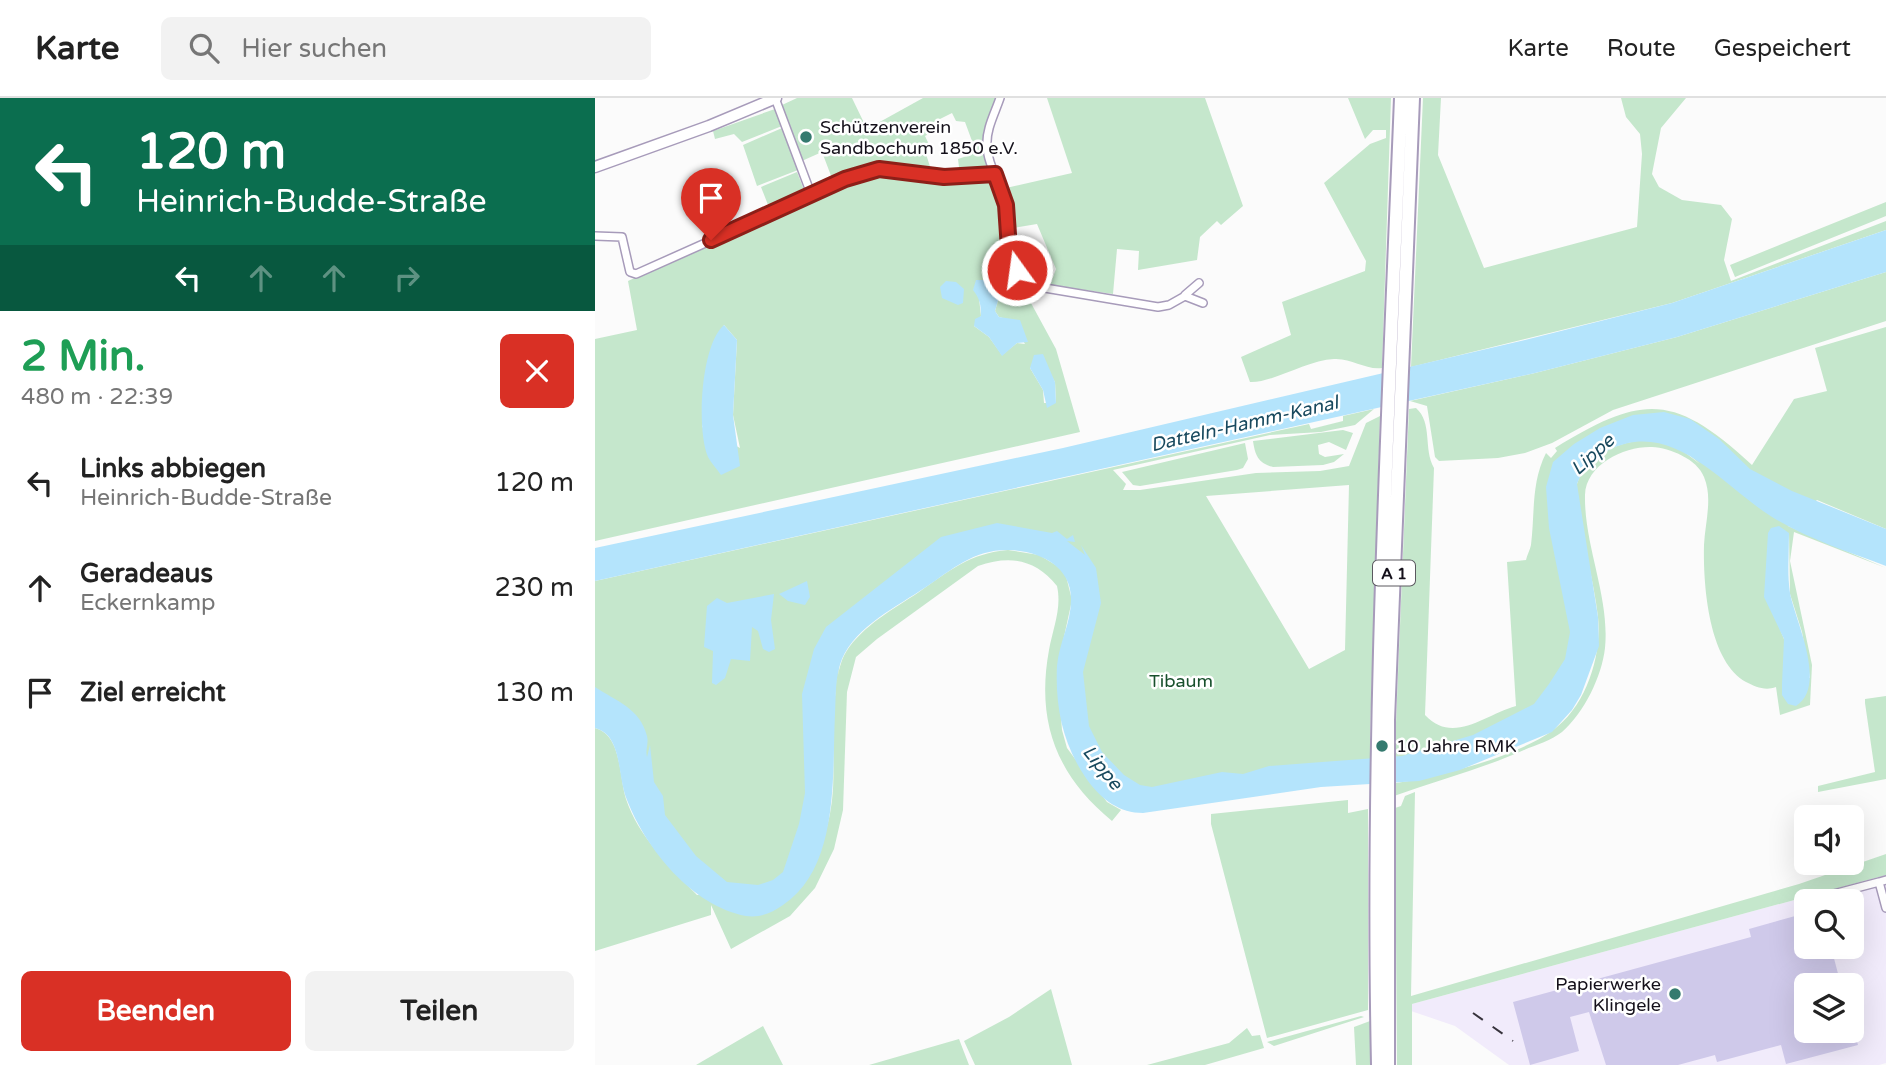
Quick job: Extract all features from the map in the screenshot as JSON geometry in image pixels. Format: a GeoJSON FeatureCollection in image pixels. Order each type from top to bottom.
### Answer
{"type":"FeatureCollection","features":[{"type":"Feature","properties":{"kind":"highway","name":"A 1"},"geometry":{"type":"LineString","coordinates":[[1388,1065],[1381,1004],[1381,824],[1397,351],[1401,98]]}},
{"type":"Feature","properties":{"kind":"highway","name":"A 1"},"geometry":{"type":"LineString","coordinates":[[1397,351],[1413,98]]}},
{"type":"Feature","properties":{"kind":"highway","name":"A 1"},"geometry":{"type":"LineString","coordinates":[[1378,1065],[1382,1020]]}},
{"type":"Feature","properties":{"kind":"main road"},"geometry":{"type":"LineString","coordinates":[[595,167],[697,131],[775,98]]}},
{"type":"Feature","properties":{"kind":"street"},"geometry":{"type":"LineString","coordinates":[[775,98],[811,194]]}},
{"type":"Feature","properties":{"kind":"street"},"geometry":{"type":"LineString","coordinates":[[1000,98],[986,143],[1006,205],[1009,249],[1023,281],[1033,286],[1158,307],[1169,305],[1185,296],[1199,283]]}},
{"type":"Feature","properties":{"kind":"street"},"geometry":{"type":"LineString","coordinates":[[595,236],[622,237],[630,272],[636,274],[845,179],[879,169],[944,177],[995,174]]}},
{"type":"Feature","properties":{"kind":"street"},"geometry":{"type":"LineString","coordinates":[[1185,296],[1203,303]]}},
{"type":"Feature","properties":{"kind":"street"},"geometry":{"type":"LineString","coordinates":[[1853,889],[1882,881],[1886,908]]}},
{"type":"Feature","properties":{"kind":"shaded area"},"geometry":{"type":"Polygon","coordinates":[[[1886,875],[1886,1063],[1509,1065],[1455,1026],[1411,1011],[1412,1004],[1794,900],[1794,959],[1864,959],[1864,889],[1835,889],[1886,875]]]}},
{"type":"Feature","properties":{"kind":"green space"},"geometry":{"type":"Polygon","coordinates":[[[797,98],[852,98],[867,129],[923,98],[998,98],[983,140],[989,173],[960,175],[958,159],[970,155],[972,141],[965,122],[956,121],[952,113],[930,124],[932,132],[925,136],[932,151],[926,154],[932,173],[877,166],[833,181],[822,152],[795,164],[798,170],[757,186],[743,145],[789,125],[782,105],[797,98]]]}},
{"type":"Feature","properties":{"kind":"green space"},"geometry":{"type":"Polygon","coordinates":[[[1047,98],[1205,98],[1243,206],[1221,225],[1217,221],[1200,237],[1197,260],[1138,270],[1139,251],[1117,249],[1113,294],[1050,285],[1056,269],[1037,224],[1013,228],[1006,188],[1072,173],[1047,98]]]}},
{"type":"Feature","properties":{"kind":"green space"},"geometry":{"type":"Polygon","coordinates":[[[1348,98],[1391,98],[1382,368],[1347,360],[1324,360],[1269,379],[1250,382],[1241,357],[1291,335],[1282,302],[1365,271],[1366,261],[1324,183],[1370,144],[1386,138],[1386,130],[1373,130],[1365,139],[1348,98]]]}},
{"type":"Feature","properties":{"kind":"green space"},"geometry":{"type":"Polygon","coordinates":[[[1423,98],[1441,98],[1438,155],[1484,268],[1637,227],[1642,154],[1640,134],[1626,117],[1621,98],[1686,98],[1661,128],[1652,174],[1659,187],[1682,200],[1721,205],[1732,219],[1724,260],[1731,281],[1886,221],[1886,230],[1672,303],[1411,367],[1423,98]]]}},
{"type":"Feature","properties":{"kind":"green space"},"geometry":{"type":"Polygon","coordinates":[[[775,109],[782,126],[742,142],[734,134],[715,139],[713,131],[775,109]]]}},
{"type":"Feature","properties":{"kind":"green space"},"geometry":{"type":"Polygon","coordinates":[[[879,171],[948,179],[994,179],[1006,217],[1007,259],[1056,349],[1080,432],[595,541],[595,339],[637,330],[628,281],[845,181],[879,171]],[[987,280],[979,298],[981,316],[974,326],[989,337],[1002,355],[1017,343],[1025,344],[1010,320],[999,317],[995,311],[999,297],[987,280]],[[724,325],[707,365],[702,427],[740,448],[733,415],[737,340],[724,325]],[[1040,357],[1030,368],[1043,390],[1044,403],[1056,403],[1055,382],[1040,357]]]}},
{"type":"Feature","properties":{"kind":"green space"},"geometry":{"type":"Polygon","coordinates":[[[797,172],[806,195],[770,210],[761,187],[797,172]]]}},
{"type":"Feature","properties":{"kind":"green space"},"geometry":{"type":"Polygon","coordinates":[[[1886,202],[1886,216],[1735,277],[1730,265],[1886,202]]]}},
{"type":"Feature","properties":{"kind":"green space"},"geometry":{"type":"Polygon","coordinates":[[[1886,272],[1886,321],[1613,410],[1552,443],[1525,453],[1498,458],[1439,461],[1435,457],[1427,406],[1410,401],[1677,337],[1886,272]]]}},
{"type":"Feature","properties":{"kind":"green space","name":"Tibaum"},"geometry":{"type":"Polygon","coordinates":[[[1886,327],[1886,529],[1817,500],[1788,526],[1886,568],[1794,532],[1790,561],[1812,665],[1810,705],[1780,715],[1776,687],[1757,687],[1733,672],[1716,639],[1710,620],[1705,579],[1704,545],[1708,493],[1704,477],[1689,460],[1667,450],[1652,447],[1630,450],[1600,466],[1587,484],[1585,495],[1588,533],[1606,629],[1603,659],[1596,682],[1578,715],[1562,732],[1544,742],[1492,763],[1394,796],[1395,783],[1476,764],[1519,749],[1552,731],[1574,709],[1589,680],[1599,632],[1577,484],[1592,461],[1617,446],[1631,442],[1660,441],[1673,445],[1700,464],[1657,427],[1576,459],[1580,665],[1486,746],[1146,799],[1087,756],[1075,567],[993,538],[845,630],[819,795],[780,892],[698,879],[633,758],[595,715],[595,581],[1309,424],[1311,429],[1343,421],[1343,416],[1374,409],[1355,425],[1321,432],[1270,435],[1113,470],[1126,484],[1123,490],[1140,490],[1256,473],[1320,471],[1349,466],[1366,423],[1380,416],[1370,737],[1372,749],[1395,747],[1409,409],[1416,408],[1424,421],[1434,468],[1425,715],[1436,724],[1447,728],[1469,725],[1516,706],[1507,562],[1526,560],[1531,545],[1538,475],[1546,453],[1551,458],[1557,451],[1555,448],[1612,418],[1635,411],[1657,409],[1679,414],[1701,424],[1752,465],[1794,399],[1827,391],[1815,348],[1886,327]],[[1349,485],[1206,496],[1309,669],[1345,650],[1349,485]],[[1789,533],[1774,615],[1784,639],[1784,668],[1810,678],[1802,632],[1790,594],[1789,533]]]}},
{"type":"Feature","properties":{"kind":"green space"},"geometry":{"type":"Polygon","coordinates":[[[1343,430],[1353,433],[1346,450],[1329,442],[1318,445],[1319,454],[1325,457],[1344,454],[1334,462],[1323,465],[1273,467],[1258,458],[1253,441],[1343,430]]]}},
{"type":"Feature","properties":{"kind":"green space"},"geometry":{"type":"Polygon","coordinates":[[[1245,443],[1248,459],[1243,468],[1237,470],[1140,486],[1133,485],[1122,472],[1245,443]]]}},
{"type":"Feature","properties":{"kind":"green space"},"geometry":{"type":"Polygon","coordinates":[[[1008,550],[1039,555],[1059,567],[1066,576],[1072,600],[1057,669],[1062,730],[1067,748],[1107,802],[1121,810],[1112,821],[1077,785],[1064,765],[1048,723],[1046,676],[1058,610],[1057,586],[1040,570],[1021,562],[1011,560],[978,566],[856,657],[847,692],[843,810],[834,849],[815,888],[790,916],[731,949],[711,905],[711,915],[595,951],[595,728],[604,732],[615,748],[626,799],[638,826],[697,895],[804,884],[820,850],[830,814],[835,698],[837,680],[846,652],[861,634],[889,611],[950,570],[982,555],[1008,550]]]}},
{"type":"Feature","properties":{"kind":"green space"},"geometry":{"type":"Polygon","coordinates":[[[1886,696],[1886,779],[1818,792],[1818,786],[1875,772],[1865,699],[1886,696]]]}},
{"type":"Feature","properties":{"kind":"green space"},"geometry":{"type":"Polygon","coordinates":[[[1415,792],[1411,996],[1825,875],[1864,875],[1864,862],[1886,854],[1886,875],[1835,889],[1794,889],[1794,900],[1412,1004],[1412,1065],[1397,1065],[1395,808],[1401,806],[1405,796],[1415,792]]]}},
{"type":"Feature","properties":{"kind":"green space"},"geometry":{"type":"Polygon","coordinates":[[[1348,800],[1348,813],[1368,809],[1368,1010],[1267,1038],[1211,824],[1211,814],[1348,800]]]}},
{"type":"Feature","properties":{"kind":"green space"},"geometry":{"type":"Polygon","coordinates":[[[1051,989],[1072,1065],[975,1065],[964,1041],[1009,1017],[1051,989]]]}},
{"type":"Feature","properties":{"kind":"green space"},"geometry":{"type":"Polygon","coordinates":[[[1364,1017],[1274,1046],[1267,1042],[1364,1017]]]}},
{"type":"Feature","properties":{"kind":"green space"},"geometry":{"type":"Polygon","coordinates":[[[1370,1021],[1371,1065],[1356,1065],[1354,1027],[1370,1021]]]}},
{"type":"Feature","properties":{"kind":"green space"},"geometry":{"type":"Polygon","coordinates":[[[763,1026],[783,1065],[696,1065],[763,1026]]]}},
{"type":"Feature","properties":{"kind":"green space"},"geometry":{"type":"Polygon","coordinates":[[[1247,1028],[1252,1036],[1260,1035],[1264,1048],[1205,1065],[1147,1065],[1229,1043],[1247,1028]]]}},
{"type":"Feature","properties":{"kind":"green space"},"geometry":{"type":"Polygon","coordinates":[[[959,1039],[969,1065],[869,1065],[959,1039]]]}},
{"type":"Feature","properties":{"kind":"water","name":"Datteln-Hamm-Kanal"},"geometry":{"type":"Polygon","coordinates":[[[1886,230],[1886,272],[1677,337],[1535,373],[595,581],[595,548],[1063,448],[1529,339],[1672,303],[1886,230]]]}},
{"type":"Feature","properties":{"kind":"water"},"geometry":{"type":"Polygon","coordinates":[[[976,280],[987,280],[999,297],[995,311],[999,317],[1020,320],[1028,342],[1017,343],[1002,356],[989,337],[974,326],[975,319],[981,316],[980,302],[973,290],[976,280]]]}},
{"type":"Feature","properties":{"kind":"water"},"geometry":{"type":"Polygon","coordinates":[[[946,281],[956,282],[964,289],[963,303],[958,305],[942,298],[940,287],[946,281]]]}},
{"type":"Feature","properties":{"kind":"water"},"geometry":{"type":"Polygon","coordinates":[[[724,325],[737,340],[733,415],[740,466],[721,475],[708,457],[704,444],[702,408],[710,350],[724,325]]]}},
{"type":"Feature","properties":{"kind":"water"},"geometry":{"type":"Polygon","coordinates":[[[1043,354],[1055,382],[1056,403],[1047,408],[1043,390],[1030,368],[1034,355],[1043,354]]]}},
{"type":"Feature","properties":{"kind":"water","name":"Lippe"},"geometry":{"type":"Polygon","coordinates":[[[1664,412],[1690,419],[1719,439],[1750,469],[1792,491],[1886,529],[1886,566],[1817,540],[1777,520],[1698,461],[1677,450],[1656,443],[1633,442],[1609,450],[1590,464],[1577,484],[1598,617],[1599,646],[1581,695],[1572,710],[1552,732],[1460,770],[1419,781],[1321,787],[1143,813],[1119,808],[1099,794],[1088,781],[1072,754],[1062,726],[1057,697],[1057,666],[1071,600],[1066,578],[1042,557],[1010,550],[985,553],[955,567],[879,618],[848,647],[837,679],[832,791],[824,844],[815,868],[801,888],[770,913],[746,916],[726,910],[707,901],[673,873],[635,819],[625,793],[612,742],[604,732],[595,728],[595,687],[626,706],[644,726],[647,757],[650,745],[654,782],[663,796],[665,815],[696,856],[727,882],[758,885],[773,880],[783,872],[799,824],[805,793],[802,694],[814,649],[826,627],[941,537],[997,523],[1052,533],[1057,531],[1067,539],[1073,535],[1075,542],[1067,541],[1085,555],[1081,545],[1096,568],[1101,603],[1083,672],[1089,726],[1102,752],[1124,775],[1140,785],[1152,787],[1222,772],[1243,774],[1269,766],[1402,756],[1473,735],[1534,704],[1565,659],[1570,632],[1549,528],[1546,487],[1553,462],[1574,444],[1600,428],[1633,415],[1664,412]]]}},
{"type":"Feature","properties":{"kind":"water"},"geometry":{"type":"Polygon","coordinates":[[[1779,526],[1789,533],[1790,593],[1807,652],[1809,669],[1809,684],[1805,697],[1796,706],[1788,704],[1782,695],[1784,639],[1764,597],[1768,533],[1771,528],[1779,526]]]}},
{"type":"Feature","properties":{"kind":"water"},"geometry":{"type":"Polygon","coordinates":[[[807,581],[810,597],[805,605],[788,601],[779,594],[807,581]]]}},
{"type":"Feature","properties":{"kind":"water"},"geometry":{"type":"Polygon","coordinates":[[[774,594],[771,620],[775,649],[769,652],[763,649],[758,631],[752,627],[750,661],[731,659],[725,678],[716,685],[712,683],[713,651],[704,647],[707,606],[717,598],[727,603],[774,594]]]}},
{"type":"Feature","properties":{"kind":"building","name":"Papierwerke Klingele"},"geometry":{"type":"Polygon","coordinates":[[[1794,916],[1794,959],[1834,959],[1838,973],[1794,973],[1794,1043],[1858,1045],[1786,1064],[1781,1045],[1717,1062],[1715,1055],[1678,1065],[1606,1065],[1589,1012],[1570,1017],[1579,1051],[1530,1065],[1513,1002],[1751,937],[1749,929],[1794,916]]]}},
{"type":"Feature","properties":{"kind":"railway"},"geometry":{"type":"LineString","coordinates":[[1473,1013],[1513,1041]]}},
{"type":"Feature","properties":{"kind":"place","name":"Schützenverein Sandbochum 1850 e.V."},"geometry":{"type":"Point","coordinates":[806,137]}},
{"type":"Feature","properties":{"kind":"place","name":"10 Jahre RMK"},"geometry":{"type":"Point","coordinates":[1382,746]}},
{"type":"Feature","properties":{"kind":"place","name":"Papierwerke Klingele"},"geometry":{"type":"Point","coordinates":[1675,994]}},
{"type":"Feature","properties":{"kind":"route"},"geometry":{"type":"LineString","coordinates":[[711,240],[845,179],[879,169],[944,177],[995,174],[1006,205],[1009,249],[1017,270]]}}]}
